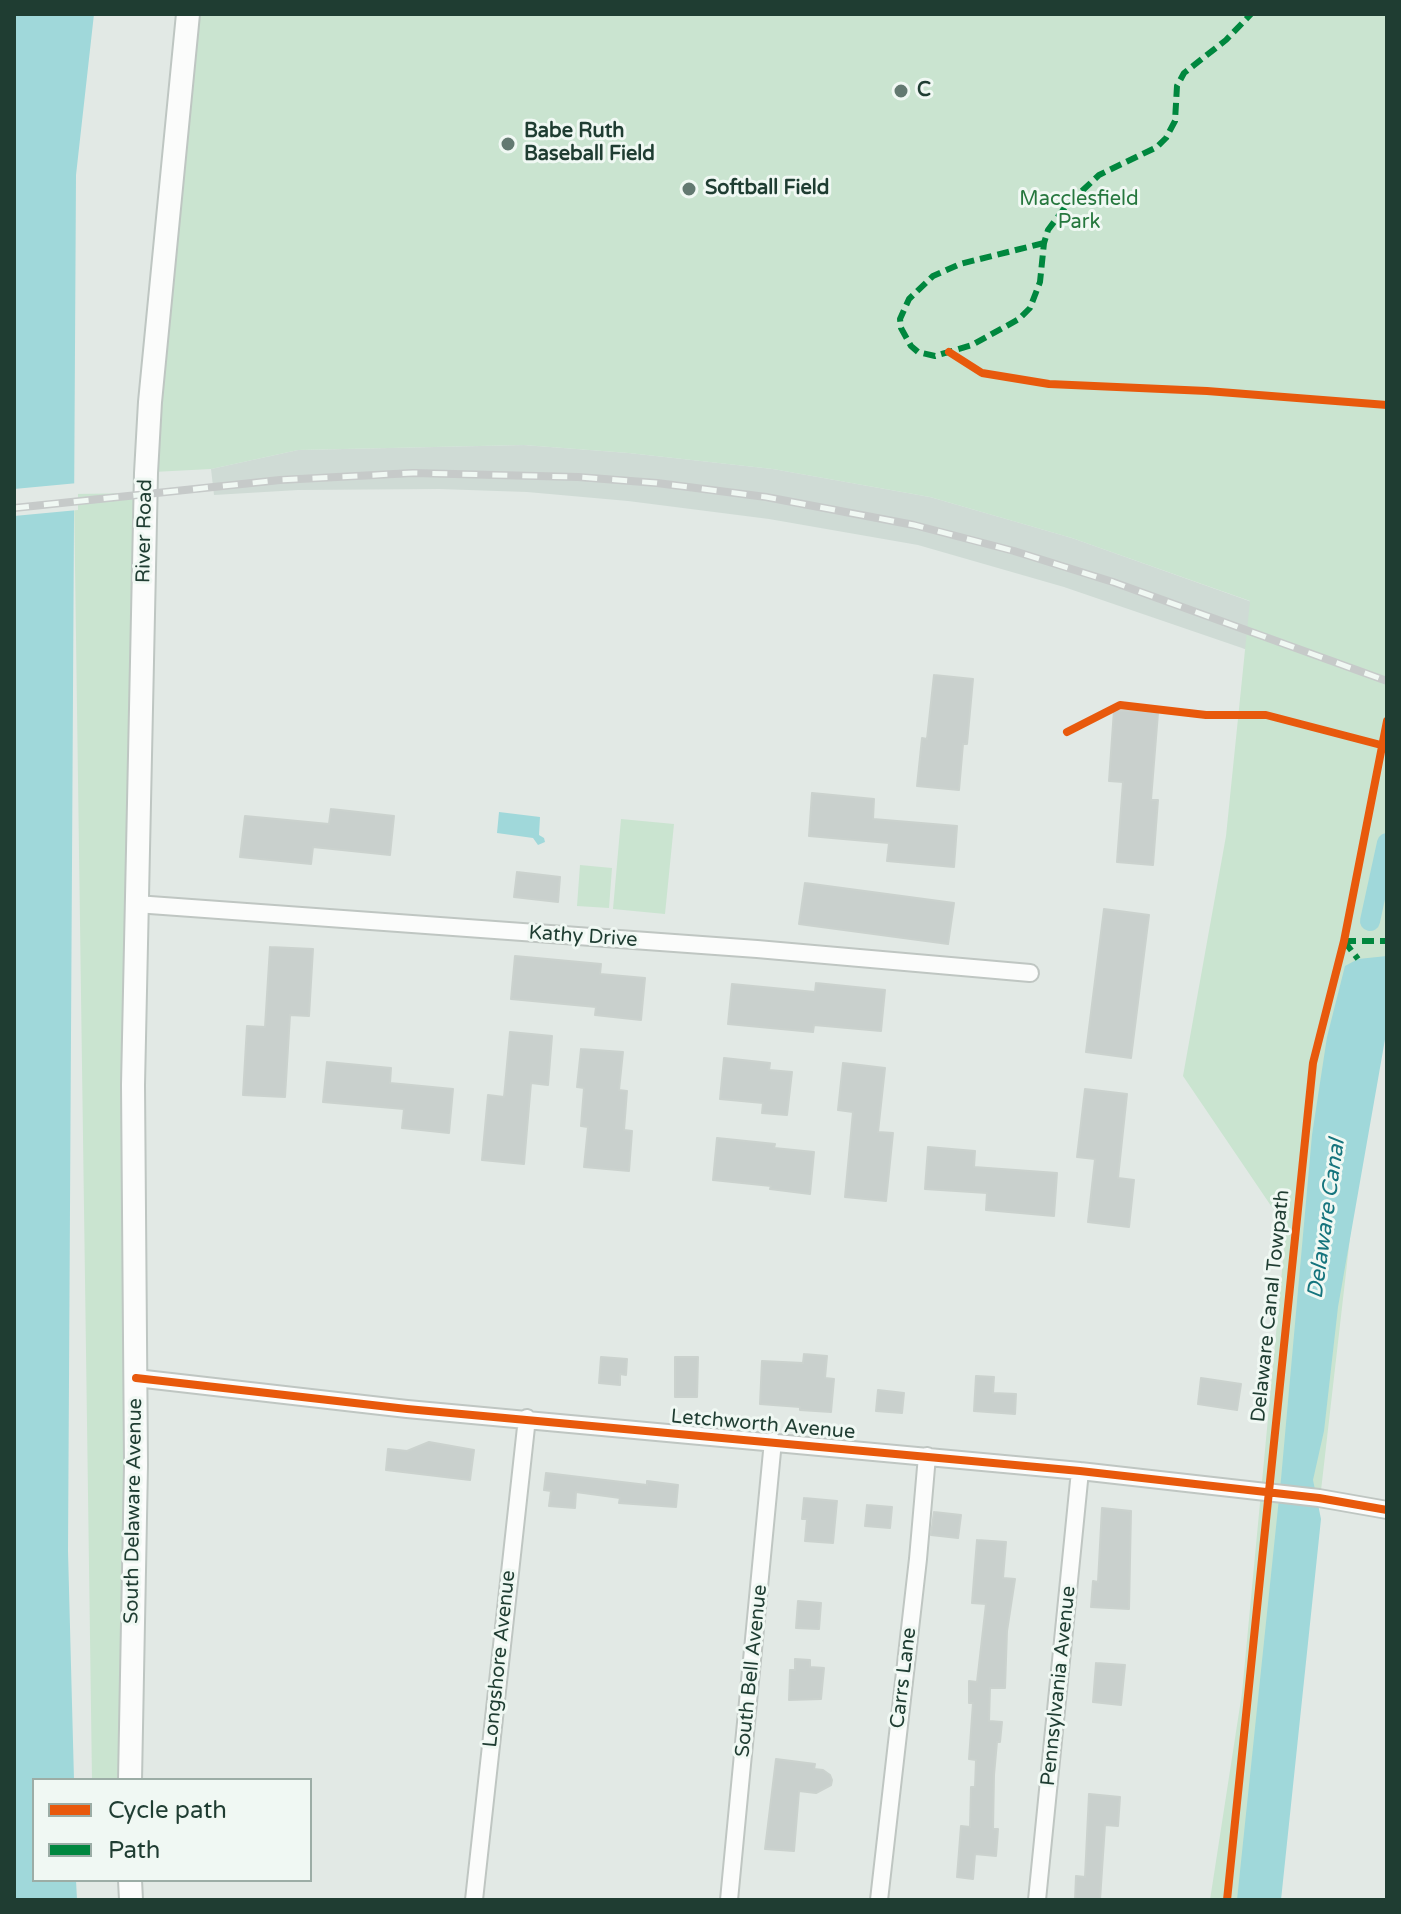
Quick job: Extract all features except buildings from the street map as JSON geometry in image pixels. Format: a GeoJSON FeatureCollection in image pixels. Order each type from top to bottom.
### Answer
{"type":"FeatureCollection","features":[{"type":"Feature","properties":{"kind":"main road","name":"River Road"},"geometry":{"type":"LineString","coordinates":[[134,1050],[150,402],[188,14]]}},
{"type":"Feature","properties":{"kind":"main road","name":"South Delaware Avenue"},"geometry":{"type":"LineString","coordinates":[[130,1778],[136,1378],[134,1050]]}},
{"type":"Feature","properties":{"kind":"street","name":"Kathy Drive"},"geometry":{"type":"LineString","coordinates":[[136,904],[757,949],[1030,973]]}},
{"type":"Feature","properties":{"kind":"street","name":"Letchworth Avenue"},"geometry":{"type":"LineString","coordinates":[[136,1378],[407,1409],[1080,1471],[1319,1498],[1387,1510]]}},
{"type":"Feature","properties":{"kind":"street","name":"Longshore Avenue"},"geometry":{"type":"LineString","coordinates":[[474,1900],[527,1418]]}},
{"type":"Feature","properties":{"kind":"street","name":"South Bell Avenue"},"geometry":{"type":"LineString","coordinates":[[729,1900],[773,1441]]}},
{"type":"Feature","properties":{"kind":"street","name":"Carrs Lane"},"geometry":{"type":"LineString","coordinates":[[879,1900],[927,1456]]}},
{"type":"Feature","properties":{"kind":"street","name":"Pennsylvania Avenue"},"geometry":{"type":"LineString","coordinates":[[1037,1900],[1080,1471]]}},
{"type":"Feature","properties":{"kind":"shaded area"},"geometry":{"type":"Polygon","coordinates":[[[524,445],[773,469],[930,497],[1072,538],[1387,650],[1368,699],[1242,648],[1064,587],[918,545],[769,519],[527,492],[298,490],[214,495],[211,469],[298,450],[524,445]]]}},
{"type":"Feature","properties":{"kind":"green space","name":"Macclesfield Park"},"geometry":{"type":"Polygon","coordinates":[[[195,14],[1387,14],[1387,952],[1358,1168],[1274,1900],[1210,1900],[1242,1693],[1286,1228],[1183,1076],[1226,836],[1250,601],[1072,538],[930,497],[773,469],[524,445],[298,450],[211,469],[153,472],[195,14]]]}},
{"type":"Feature","properties":{"kind":"green space"},"geometry":{"type":"Polygon","coordinates":[[[146,493],[131,1778],[92,1778],[74,494],[146,493]]]}},
{"type":"Feature","properties":{"kind":"green space"},"geometry":{"type":"Polygon","coordinates":[[[621,819],[674,824],[665,914],[613,909],[621,819]]]}},
{"type":"Feature","properties":{"kind":"green space"},"geometry":{"type":"Polygon","coordinates":[[[580,865],[612,868],[609,908],[577,906],[580,865]]]}},
{"type":"Feature","properties":{"kind":"water"},"geometry":{"type":"Polygon","coordinates":[[[14,14],[94,14],[76,175],[68,1551],[74,1778],[32,1778],[32,1882],[76,1882],[77,1900],[14,1900],[14,14]]]}},
{"type":"Feature","properties":{"kind":"water"},"geometry":{"type":"Polygon","coordinates":[[[499,812],[540,817],[539,835],[545,842],[538,845],[533,838],[497,833],[499,812]]]}},
{"type":"Feature","properties":{"kind":"water","name":"Delaware Canal"},"geometry":{"type":"Polygon","coordinates":[[[1387,956],[1387,1028],[1338,1307],[1324,1431],[1313,1480],[1321,1519],[1281,1900],[1237,1900],[1281,1479],[1312,1135],[1327,1037],[1345,966],[1358,959],[1387,956]]]}},
{"type":"Feature","properties":{"kind":"pier"},"geometry":{"type":"Polygon","coordinates":[[[78,483],[78,510],[14,516],[14,489],[78,483]]]}},
{"type":"Feature","properties":{"kind":"waterway"},"geometry":{"type":"LineString","coordinates":[[1370,921],[1387,843]]}},
{"type":"Feature","properties":{"kind":"railway"},"geometry":{"type":"LineString","coordinates":[[14,508],[280,480],[413,473],[578,477],[657,483],[766,497],[914,525],[1014,551],[1113,582],[1387,681]]}},
{"type":"Feature","properties":{"kind":"marked path"},"geometry":{"type":"LineString","coordinates":[[1044,243],[960,264],[933,276],[909,299],[900,319],[901,328],[911,346],[918,352],[935,356],[972,345],[1019,319],[1030,308],[1040,282],[1048,230],[1066,206],[1099,175],[1157,147],[1166,138],[1175,121],[1177,86],[1184,73],[1226,40],[1251,14]]}},
{"type":"Feature","properties":{"kind":"marked path"},"geometry":{"type":"LineString","coordinates":[[1344,941],[1387,941]]}},
{"type":"Feature","properties":{"kind":"marked path"},"geometry":{"type":"LineString","coordinates":[[1344,941],[1358,959]]}},
{"type":"Feature","properties":{"kind":"cycle path"},"geometry":{"type":"LineString","coordinates":[[949,352],[982,373],[1049,384],[1207,391],[1387,405]]}},
{"type":"Feature","properties":{"kind":"cycle path"},"geometry":{"type":"LineString","coordinates":[[1067,732],[1120,705],[1206,715],[1266,715],[1381,745]]}},
{"type":"Feature","properties":{"kind":"cycle path","name":"Delaware Canal Towpath"},"geometry":{"type":"LineString","coordinates":[[1227,1900],[1313,1063],[1344,941],[1387,721]]}},
{"type":"Feature","properties":{"kind":"cycle path"},"geometry":{"type":"LineString","coordinates":[[136,1378],[407,1409],[1080,1471],[1319,1498],[1387,1510]]}},
{"type":"Feature","properties":{"kind":"place","name":"C"},"geometry":{"type":"Point","coordinates":[901,91]}},
{"type":"Feature","properties":{"kind":"place","name":"Babe Ruth Baseball Field"},"geometry":{"type":"Point","coordinates":[508,144]}},
{"type":"Feature","properties":{"kind":"place","name":"Softball Field"},"geometry":{"type":"Point","coordinates":[689,189]}}]}
